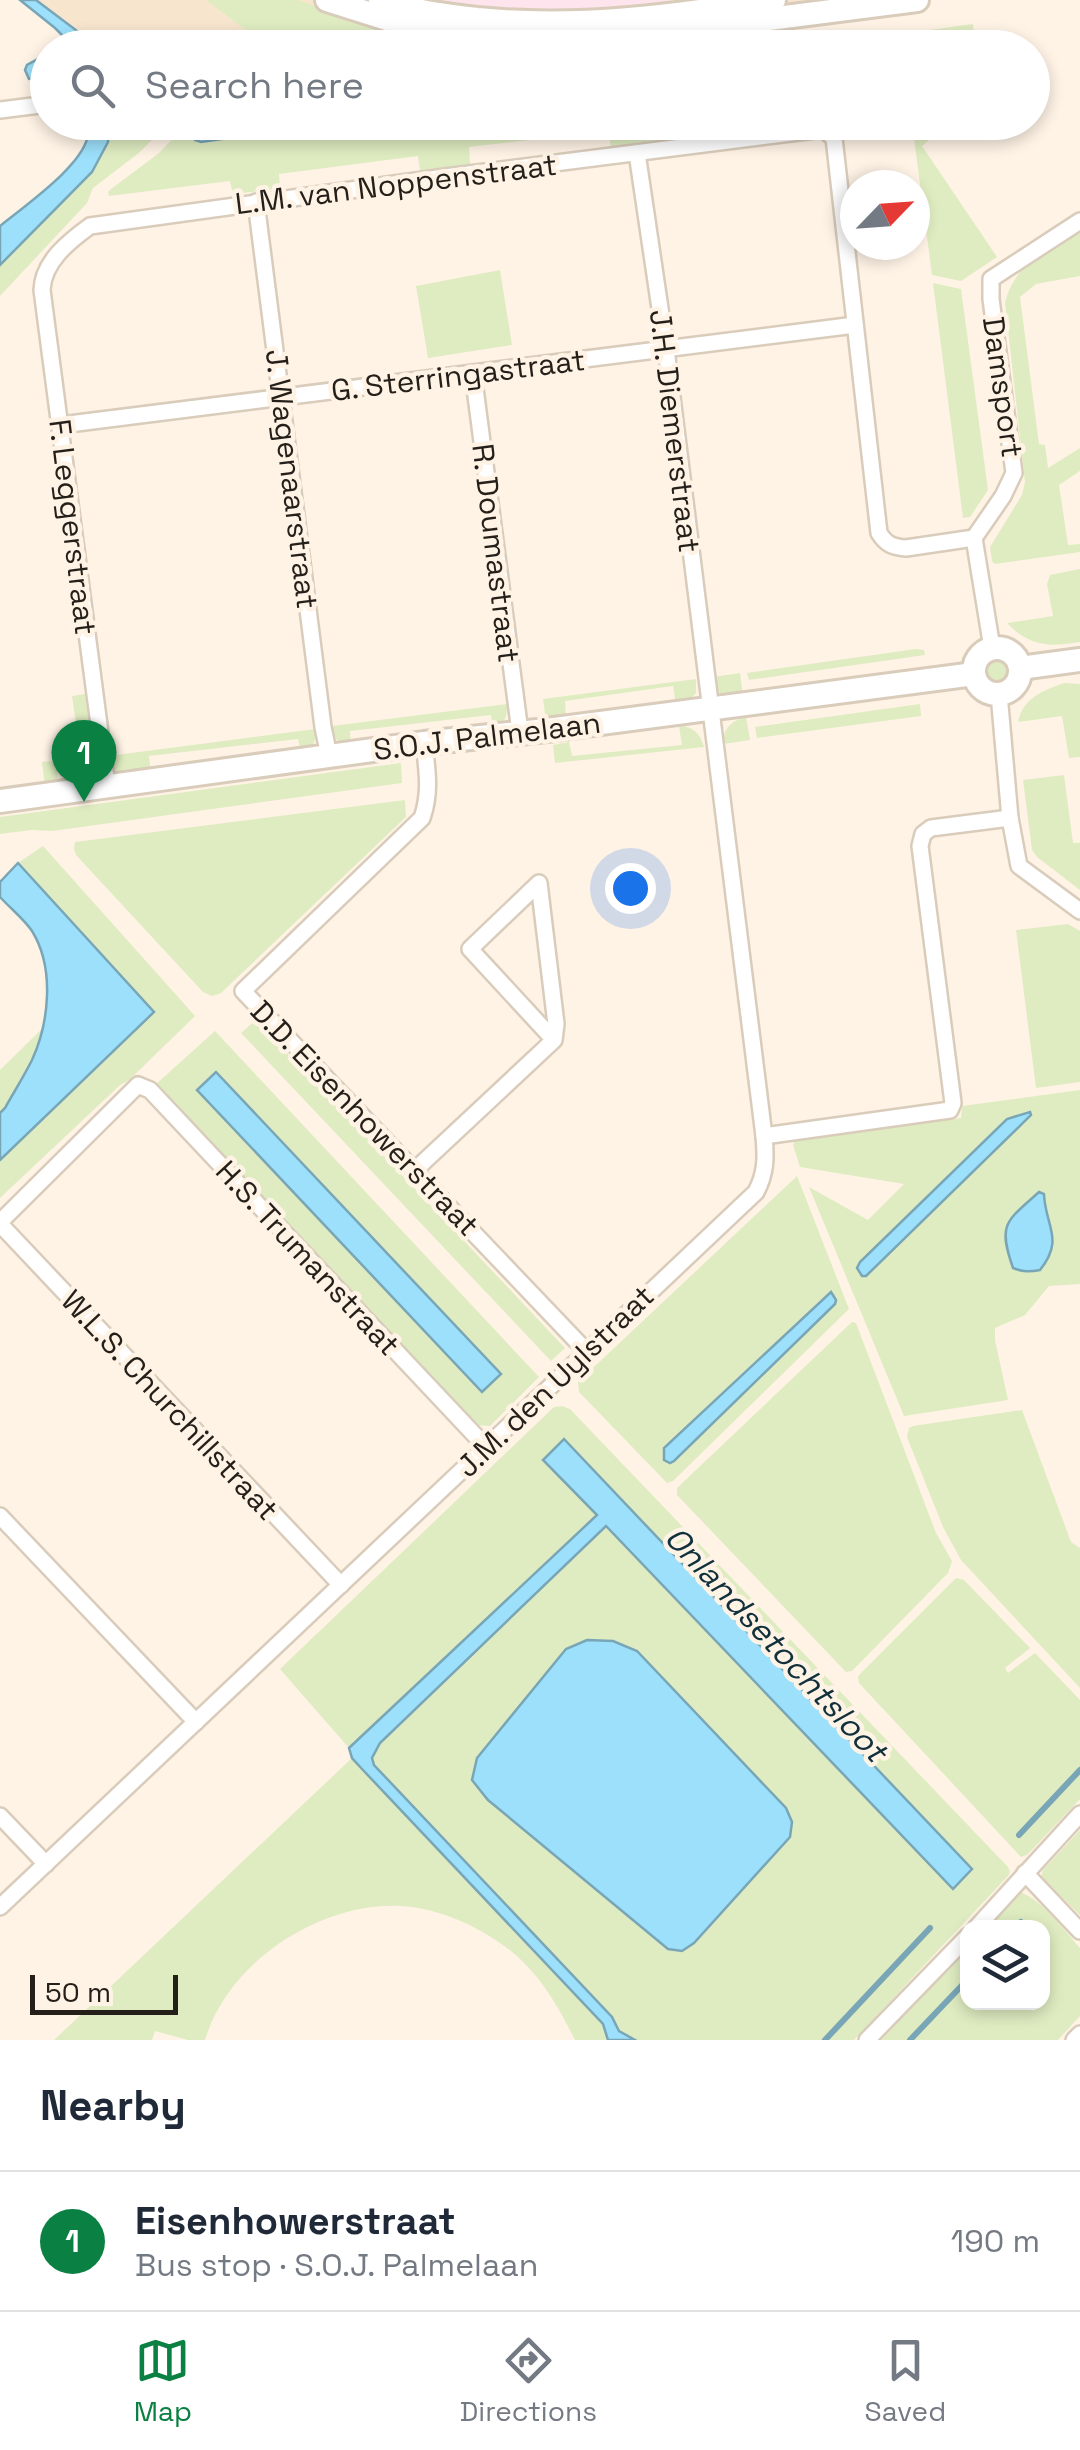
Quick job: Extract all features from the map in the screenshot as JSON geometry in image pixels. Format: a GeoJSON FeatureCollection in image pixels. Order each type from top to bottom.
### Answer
{"type":"FeatureCollection","features":[{"type":"Feature","properties":{"kind":"street"},"geometry":{"type":"LineString","coordinates":[[327,0],[422,30]]}},
{"type":"Feature","properties":{"kind":"street"},"geometry":{"type":"LineString","coordinates":[[380,0],[459,17],[586,23],[774,0]]}},
{"type":"Feature","properties":{"kind":"street"},"geometry":{"type":"LineString","coordinates":[[670,30],[804,7],[916,0]]}},
{"type":"Feature","properties":{"kind":"street"},"geometry":{"type":"LineString","coordinates":[[0,110],[30,106]]}},
{"type":"Feature","properties":{"kind":"street","name":"L.M. van Noppenstraat"},"geometry":{"type":"LineString","coordinates":[[45,268],[90,226],[734,140]]}},
{"type":"Feature","properties":{"kind":"street","name":"L.M. van Noppenstraat"},"geometry":{"type":"LineString","coordinates":[[834,140],[855,326]]}},
{"type":"Feature","properties":{"kind":"street","name":"J.H. Diemerstraat"},"geometry":{"type":"LineString","coordinates":[[637,153],[711,709]]}},
{"type":"Feature","properties":{"kind":"street","name":"J. Wagenaarstraat"},"geometry":{"type":"LineString","coordinates":[[256,202],[329,756]]}},
{"type":"Feature","properties":{"kind":"street","name":"Damsport"},"geometry":{"type":"LineString","coordinates":[[974,538],[1014,473],[991,278],[1080,221]]}},
{"type":"Feature","properties":{"kind":"street","name":"F. Leggerstraat"},"geometry":{"type":"LineString","coordinates":[[45,268],[42,290],[106,786]]}},
{"type":"Feature","properties":{"kind":"street"},"geometry":{"type":"LineString","coordinates":[[855,326],[878,533],[894,547],[906,548],[974,538],[992,648]]}},
{"type":"Feature","properties":{"kind":"street","name":"G. Sterringastraat"},"geometry":{"type":"LineString","coordinates":[[61,426],[855,326]]}},
{"type":"Feature","properties":{"kind":"street","name":"R. Doumastraat"},"geometry":{"type":"LineString","coordinates":[[472,374],[520,732]]}},
{"type":"Feature","properties":{"kind":"street"},"geometry":{"type":"LineString","coordinates":[[992,648],[1010,652],[1020,668],[1012,688],[998,694],[982,689],[974,674],[976,659],[992,648]]}},
{"type":"Feature","properties":{"kind":"street"},"geometry":{"type":"LineString","coordinates":[[1020,668],[1080,660]]}},
{"type":"Feature","properties":{"kind":"street","name":"S.O.J. Palmelaan"},"geometry":{"type":"LineString","coordinates":[[0,801],[974,674]]}},
{"type":"Feature","properties":{"kind":"street"},"geometry":{"type":"LineString","coordinates":[[998,694],[1010,818],[1019,866],[1080,911]]}},
{"type":"Feature","properties":{"kind":"street","name":"J.M. den Uylstraat"},"geometry":{"type":"LineString","coordinates":[[0,1907],[756,1192],[766,1162],[764,1136],[711,709]]}},
{"type":"Feature","properties":{"kind":"street","name":"D.D. Eisenhowerstraat"},"geometry":{"type":"LineString","coordinates":[[424,743],[429,783],[422,818],[242,991],[587,1352]]}},
{"type":"Feature","properties":{"kind":"street"},"geometry":{"type":"LineString","coordinates":[[764,1136],[950,1110],[954,1103],[920,846],[923,834],[932,828],[1010,818]]}},
{"type":"Feature","properties":{"kind":"street"},"geometry":{"type":"LineString","coordinates":[[415,1170],[554,1040],[556,1024],[539,883],[470,949],[554,1040]]}},
{"type":"Feature","properties":{"kind":"street","name":"H.S. Trumanstraat"},"geometry":{"type":"LineString","coordinates":[[0,1223],[138,1085],[150,1090],[486,1448]]}},
{"type":"Feature","properties":{"kind":"street","name":"W.L.S. Churchillstraat"},"geometry":{"type":"LineString","coordinates":[[0,1223],[341,1585]]}},
{"type":"Feature","properties":{"kind":"street"},"geometry":{"type":"LineString","coordinates":[[0,1516],[196,1722]]}},
{"type":"Feature","properties":{"kind":"street"},"geometry":{"type":"LineString","coordinates":[[983,1920],[1080,1814]]}},
{"type":"Feature","properties":{"kind":"street"},"geometry":{"type":"LineString","coordinates":[[0,1816],[46,1864]]}},
{"type":"Feature","properties":{"kind":"street"},"geometry":{"type":"LineString","coordinates":[[1024,1873],[1080,1931]]}},
{"type":"Feature","properties":{"kind":"street"},"geometry":{"type":"LineString","coordinates":[[867,2040],[960,1944]]}},
{"type":"Feature","properties":{"kind":"street"},"geometry":{"type":"LineString","coordinates":[[1074,2040],[1080,2034]]}},
{"type":"Feature","properties":{"kind":"shaded area"},"geometry":{"type":"Polygon","coordinates":[[[38,0],[853,0],[637,30],[79,30],[38,0]]]}},
{"type":"Feature","properties":{"kind":"shaded area"},"geometry":{"type":"Polygon","coordinates":[[[438,0],[676,0],[549,12],[480,8],[438,0]]]}},
{"type":"Feature","properties":{"kind":"green space"},"geometry":{"type":"Polygon","coordinates":[[[206,0],[299,0],[389,30],[246,30],[206,0]]]}},
{"type":"Feature","properties":{"kind":"green space"},"geometry":{"type":"Polygon","coordinates":[[[973,24],[974,30],[929,30],[973,24]]]}},
{"type":"Feature","properties":{"kind":"green space"},"geometry":{"type":"Polygon","coordinates":[[[152,140],[93,188],[87,203],[0,296],[0,265],[92,172],[108,142],[152,140]]]}},
{"type":"Feature","properties":{"kind":"green space"},"geometry":{"type":"Polygon","coordinates":[[[172,140],[530,140],[469,147],[470,164],[420,171],[418,156],[279,174],[280,189],[233,194],[230,181],[109,196],[111,189],[172,140]]]}},
{"type":"Feature","properties":{"kind":"green space"},"geometry":{"type":"Polygon","coordinates":[[[610,140],[660,140],[611,147],[610,140]]]}},
{"type":"Feature","properties":{"kind":"green space"},"geometry":{"type":"Polygon","coordinates":[[[914,140],[929,140],[922,146],[997,257],[961,281],[932,275],[930,170],[918,170],[914,140]]]}},
{"type":"Feature","properties":{"kind":"green space"},"geometry":{"type":"Polygon","coordinates":[[[1080,231],[1080,276],[1036,284],[1020,297],[1039,444],[1045,445],[1048,468],[1080,448],[1080,471],[1059,485],[1068,545],[1080,544],[1080,552],[995,564],[990,547],[1022,495],[1025,482],[1005,303],[1024,268],[1080,231]]]}},
{"type":"Feature","properties":{"kind":"green space"},"geometry":{"type":"Polygon","coordinates":[[[500,270],[512,345],[428,358],[416,286],[500,270]]]}},
{"type":"Feature","properties":{"kind":"green space"},"geometry":{"type":"Polygon","coordinates":[[[933,283],[961,289],[988,490],[970,517],[963,518],[933,283]]]}},
{"type":"Feature","properties":{"kind":"green space"},"geometry":{"type":"Polygon","coordinates":[[[1080,569],[1080,642],[1059,645],[1032,641],[1007,623],[1053,616],[1047,584],[1050,575],[1080,569]]]}},
{"type":"Feature","properties":{"kind":"green space"},"geometry":{"type":"Polygon","coordinates":[[[924,650],[925,655],[749,680],[747,673],[924,650]]]}},
{"type":"Feature","properties":{"kind":"green space"},"geometry":{"type":"Polygon","coordinates":[[[997,657],[1006,661],[1010,670],[1006,679],[997,683],[988,679],[984,670],[988,661],[997,657]]]}},
{"type":"Feature","properties":{"kind":"green space"},"geometry":{"type":"Polygon","coordinates":[[[740,673],[743,697],[722,696],[713,677],[740,673]]]}},
{"type":"Feature","properties":{"kind":"green space"},"geometry":{"type":"Polygon","coordinates":[[[696,679],[696,693],[685,704],[676,706],[673,686],[565,701],[566,718],[546,721],[543,699],[696,679]]]}},
{"type":"Feature","properties":{"kind":"green space"},"geometry":{"type":"Polygon","coordinates":[[[1064,683],[1080,684],[1080,757],[1069,758],[1062,716],[1018,722],[1029,701],[1064,683]]]}},
{"type":"Feature","properties":{"kind":"green space"},"geometry":{"type":"Polygon","coordinates":[[[85,694],[91,742],[79,744],[72,696],[85,694]]]}},
{"type":"Feature","properties":{"kind":"green space"},"geometry":{"type":"Polygon","coordinates":[[[507,704],[505,719],[493,728],[491,715],[350,731],[351,748],[337,741],[332,726],[507,704]]]}},
{"type":"Feature","properties":{"kind":"green space"},"geometry":{"type":"Polygon","coordinates":[[[920,704],[921,716],[757,738],[755,727],[920,704]]]}},
{"type":"Feature","properties":{"kind":"green space"},"geometry":{"type":"Polygon","coordinates":[[[746,717],[750,740],[723,744],[729,726],[746,717]]]}},
{"type":"Feature","properties":{"kind":"green space"},"geometry":{"type":"Polygon","coordinates":[[[679,726],[696,732],[704,747],[555,763],[553,745],[569,742],[572,756],[682,745],[679,726]]]}},
{"type":"Feature","properties":{"kind":"green space"},"geometry":{"type":"Polygon","coordinates":[[[315,729],[313,744],[301,753],[298,739],[149,756],[151,773],[120,775],[108,756],[315,729]]]}},
{"type":"Feature","properties":{"kind":"green space"},"geometry":{"type":"Polygon","coordinates":[[[93,756],[92,771],[84,780],[77,781],[74,767],[57,771],[58,784],[45,786],[42,762],[93,756]]]}},
{"type":"Feature","properties":{"kind":"green space"},"geometry":{"type":"Polygon","coordinates":[[[401,763],[402,783],[52,831],[0,834],[0,817],[401,763]]]}},
{"type":"Feature","properties":{"kind":"green space"},"geometry":{"type":"Polygon","coordinates":[[[1064,775],[1073,843],[1080,843],[1080,890],[1032,850],[1023,780],[1064,775]]]}},
{"type":"Feature","properties":{"kind":"green space"},"geometry":{"type":"Polygon","coordinates":[[[405,800],[406,817],[221,993],[212,996],[203,992],[74,849],[75,842],[405,800]]]}},
{"type":"Feature","properties":{"kind":"green space"},"geometry":{"type":"Polygon","coordinates":[[[43,846],[195,1016],[0,1198],[0,1160],[154,1012],[18,863],[43,846]]]}},
{"type":"Feature","properties":{"kind":"green space"},"geometry":{"type":"Polygon","coordinates":[[[1068,924],[1080,931],[1080,1082],[1036,1088],[1016,930],[1068,924]]]}},
{"type":"Feature","properties":{"kind":"green space"},"geometry":{"type":"Polygon","coordinates":[[[256,1020],[565,1348],[551,1361],[241,1033],[256,1020]]]}},
{"type":"Feature","properties":{"kind":"green space"},"geometry":{"type":"Polygon","coordinates":[[[42,1029],[33,1059],[0,1113],[0,1070],[42,1029]]]}},
{"type":"Feature","properties":{"kind":"green space"},"geometry":{"type":"Polygon","coordinates":[[[215,1031],[539,1377],[490,1426],[468,1420],[155,1085],[215,1031]],[[217,1072],[197,1090],[481,1392],[501,1373],[217,1072]]]}},
{"type":"Feature","properties":{"kind":"green space"},"geometry":{"type":"Polygon","coordinates":[[[1080,1090],[1080,1284],[1049,1286],[1025,1315],[995,1328],[1008,1400],[904,1416],[809,1187],[868,1220],[904,1184],[800,1167],[793,1145],[795,1140],[961,1118],[962,1106],[1080,1090]],[[1020,1114],[1007,1119],[860,1262],[1020,1114]],[[1039,1192],[1013,1217],[1006,1233],[1013,1268],[1044,1204],[1044,1194],[1039,1192]]]}},
{"type":"Feature","properties":{"kind":"green space"},"geometry":{"type":"Polygon","coordinates":[[[797,1176],[849,1309],[673,1481],[667,1483],[579,1392],[578,1382],[797,1176]],[[827,1294],[664,1448],[663,1454],[674,1461],[836,1300],[827,1294]]]}},
{"type":"Feature","properties":{"kind":"green space"},"geometry":{"type":"Polygon","coordinates":[[[852,1322],[856,1323],[936,1533],[952,1561],[948,1573],[852,1671],[846,1672],[677,1495],[677,1488],[852,1322]]]}},
{"type":"Feature","properties":{"kind":"green space"},"geometry":{"type":"Polygon","coordinates":[[[562,1406],[570,1409],[1010,1872],[967,1920],[960,1920],[960,1927],[854,2040],[635,2040],[619,2031],[612,2017],[374,1764],[373,1758],[380,1743],[607,1526],[953,1888],[972,1869],[543,1460],[597,1514],[349,1748],[280,1669],[554,1407],[562,1406]],[[638,1652],[472,1780],[488,1800],[668,1949],[682,1951],[695,1943],[789,1837],[792,1822],[786,1808],[638,1652]]]}},
{"type":"Feature","properties":{"kind":"green space"},"geometry":{"type":"Polygon","coordinates":[[[1022,1410],[1071,1542],[1080,1548],[1080,1688],[961,1560],[943,1527],[907,1437],[913,1426],[1022,1410]]]}},
{"type":"Feature","properties":{"kind":"green space"},"geometry":{"type":"Polygon","coordinates":[[[956,1578],[964,1580],[1030,1648],[1005,1668],[1008,1673],[1035,1653],[1080,1700],[1080,1799],[1021,1857],[859,1683],[858,1676],[956,1578]]]}},
{"type":"Feature","properties":{"kind":"green space"},"geometry":{"type":"Polygon","coordinates":[[[352,1758],[603,2024],[608,2040],[575,2040],[538,1979],[496,1940],[443,1914],[401,1906],[339,1914],[281,1942],[234,1986],[205,2040],[188,2040],[155,2031],[152,2040],[54,2040],[352,1758]]]}},
{"type":"Feature","properties":{"kind":"green space"},"geometry":{"type":"Polygon","coordinates":[[[1080,1830],[1080,1915],[1041,1877],[1080,1830]]]}},
{"type":"Feature","properties":{"kind":"green space"},"geometry":{"type":"Polygon","coordinates":[[[1020,1892],[1044,1908],[1080,1948],[1080,2016],[1058,2040],[881,2040],[960,1955],[960,2010],[1050,2010],[1050,1920],[994,1920],[1020,1892]]]}},
{"type":"Feature","properties":{"kind":"water"},"geometry":{"type":"Polygon","coordinates":[[[20,0],[36,0],[76,30],[55,28],[20,0]]]}},
{"type":"Feature","properties":{"kind":"water"},"geometry":{"type":"Polygon","coordinates":[[[108,140],[92,172],[0,265],[0,226],[67,169],[86,143],[108,140]]]}},
{"type":"Feature","properties":{"kind":"water"},"geometry":{"type":"Polygon","coordinates":[[[18,863],[154,1012],[0,1160],[0,1113],[32,1060],[46,1013],[47,978],[39,946],[29,927],[0,897],[0,882],[18,863]]]}},
{"type":"Feature","properties":{"kind":"water"},"geometry":{"type":"Polygon","coordinates":[[[216,1072],[501,1374],[482,1392],[197,1090],[216,1072]]]}},
{"type":"Feature","properties":{"kind":"water"},"geometry":{"type":"Polygon","coordinates":[[[1030,1112],[862,1276],[857,1268],[860,1262],[1007,1119],[1030,1112]]]}},
{"type":"Feature","properties":{"kind":"water"},"geometry":{"type":"Polygon","coordinates":[[[1039,1192],[1044,1194],[1052,1232],[1051,1250],[1040,1270],[1013,1268],[1006,1241],[1008,1224],[1039,1192]]]}},
{"type":"Feature","properties":{"kind":"water"},"geometry":{"type":"Polygon","coordinates":[[[831,1292],[835,1304],[674,1461],[664,1460],[664,1448],[831,1292]]]}},
{"type":"Feature","properties":{"kind":"water"},"geometry":{"type":"Polygon","coordinates":[[[564,1439],[972,1869],[953,1889],[606,1526],[380,1743],[372,1758],[374,1765],[612,2017],[619,2031],[635,2040],[608,2040],[603,2024],[362,1769],[349,1748],[597,1515],[543,1460],[564,1439]]]}},
{"type":"Feature","properties":{"kind":"water"},"geometry":{"type":"Polygon","coordinates":[[[587,1640],[613,1641],[637,1651],[786,1808],[792,1822],[790,1837],[694,1943],[682,1951],[668,1949],[488,1800],[472,1780],[477,1758],[566,1649],[587,1640]]]}},
{"type":"Feature","properties":{"kind":"waterway"},"geometry":{"type":"LineString","coordinates":[[1019,1835],[1080,1770]]}},
{"type":"Feature","properties":{"kind":"waterway"},"geometry":{"type":"LineString","coordinates":[[825,2040],[930,1928]]}},
{"type":"Feature","properties":{"kind":"waterway"},"geometry":{"type":"LineString","coordinates":[[910,2040],[960,1987]]}},
{"type":"Feature","properties":{"kind":"place","name":"Eisenhowerstraat"},"geometry":{"type":"Point","coordinates":[84,802]}},
{"type":"Feature","properties":{"kind":"water label","name":"Onlandsetochtsloot"},"geometry":{"type":"Point","coordinates":[776,1644]}}]}
